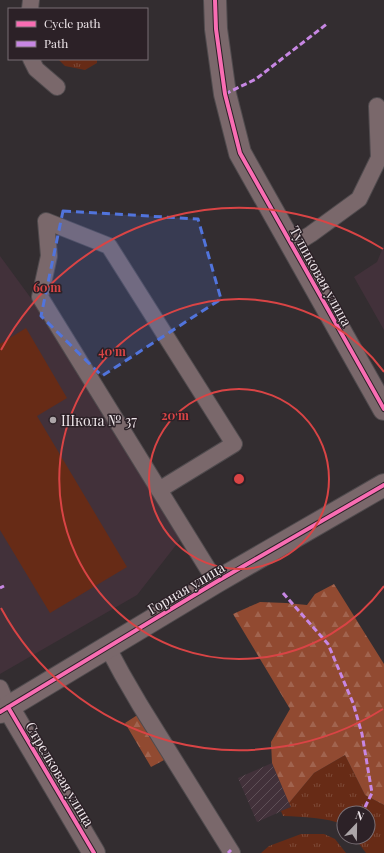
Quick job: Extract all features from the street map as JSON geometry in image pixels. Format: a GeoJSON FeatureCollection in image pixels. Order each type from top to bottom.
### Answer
{"type":"FeatureCollection","features":[{"type":"Feature","properties":{"kind":"street","name":"Тупиковая улица"},"geometry":{"type":"LineString","coordinates":[[215,0],[216,29],[225,94],[240,153],[384,409]]}},
{"type":"Feature","properties":{"kind":"street","name":"Горная улица"},"geometry":{"type":"LineString","coordinates":[[3,702],[108,648],[216,582],[384,485]]}},
{"type":"Feature","properties":{"kind":"street","name":"Стрелковая улица"},"geometry":{"type":"LineString","coordinates":[[3,702],[94,853]]}},
{"type":"Feature","properties":{"kind":"lane"},"geometry":{"type":"LineString","coordinates":[[32,60],[36,69],[57,87]]}},
{"type":"Feature","properties":{"kind":"lane"},"geometry":{"type":"LineString","coordinates":[[292,246],[359,199],[379,158],[377,106]]}},
{"type":"Feature","properties":{"kind":"lane"},"geometry":{"type":"LineString","coordinates":[[159,490],[234,444],[109,246],[46,221],[49,256],[40,297],[159,490],[216,582]]}},
{"type":"Feature","properties":{"kind":"lane"},"geometry":{"type":"LineString","coordinates":[[108,648],[133,693],[232,853]]}},
{"type":"Feature","properties":{"kind":"highlighted area"},"geometry":{"type":"Polygon","coordinates":[[[63,211],[198,219],[221,299],[102,376],[41,316],[63,211]]]}},
{"type":"Feature","properties":{"kind":"shaded area"},"geometry":{"type":"Polygon","coordinates":[[[384,245],[384,330],[354,277],[377,262],[384,245]]]}},
{"type":"Feature","properties":{"kind":"shaded area","name":"Школа № 37"},"geometry":{"type":"Polygon","coordinates":[[[0,256],[33,301],[180,540],[137,595],[0,674],[0,256]]]}},
{"type":"Feature","properties":{"kind":"shaded area"},"geometry":{"type":"Polygon","coordinates":[[[272,763],[291,807],[257,822],[238,778],[272,763]]]}},
{"type":"Feature","properties":{"kind":"green space"},"geometry":{"type":"Polygon","coordinates":[[[59,60],[97,60],[97,63],[85,70],[65,66],[59,60]]]}},
{"type":"Feature","properties":{"kind":"green space"},"geometry":{"type":"Polygon","coordinates":[[[26,328],[67,398],[37,416],[127,567],[50,613],[0,530],[0,344],[26,328]]]}},
{"type":"Feature","properties":{"kind":"green space"},"geometry":{"type":"Polygon","coordinates":[[[334,584],[384,664],[384,805],[365,795],[345,755],[314,773],[289,803],[272,763],[271,742],[290,709],[233,614],[260,602],[307,605],[315,594],[334,584]]]}},
{"type":"Feature","properties":{"kind":"green space"},"geometry":{"type":"Polygon","coordinates":[[[139,714],[166,759],[151,767],[125,723],[139,714]]]}},
{"type":"Feature","properties":{"kind":"green space"},"geometry":{"type":"Polygon","coordinates":[[[345,755],[365,795],[384,805],[384,853],[366,853],[360,845],[376,845],[376,805],[336,805],[336,822],[307,817],[283,816],[281,811],[291,807],[289,803],[314,773],[345,755]]]}},
{"type":"Feature","properties":{"kind":"green space"},"geometry":{"type":"Polygon","coordinates":[[[301,834],[324,834],[335,839],[336,845],[340,845],[346,853],[261,853],[269,846],[301,834]]]}},
{"type":"Feature","properties":{"kind":"marked path"},"geometry":{"type":"LineString","coordinates":[[225,94],[256,79],[328,23]]}},
{"type":"Feature","properties":{"kind":"marked path"},"geometry":{"type":"LineString","coordinates":[[0,588],[4,586]]}},
{"type":"Feature","properties":{"kind":"marked path"},"geometry":{"type":"LineString","coordinates":[[283,593],[328,644],[353,703],[362,734],[372,793],[366,805]]}},
{"type":"Feature","properties":{"kind":"marked path"},"geometry":{"type":"LineString","coordinates":[[228,853],[231,850]]}},
{"type":"Feature","properties":{"kind":"cycle path"},"geometry":{"type":"LineString","coordinates":[[215,0],[216,29],[225,94],[240,153],[384,409]]}},
{"type":"Feature","properties":{"kind":"cycle path"},"geometry":{"type":"LineString","coordinates":[[0,712],[216,582],[384,485]]}},
{"type":"Feature","properties":{"kind":"cycle path"},"geometry":{"type":"LineString","coordinates":[[8,707],[94,853]]}},
{"type":"Feature","properties":{"kind":"place","name":"Школа № 37"},"geometry":{"type":"Point","coordinates":[53,420]}}]}
